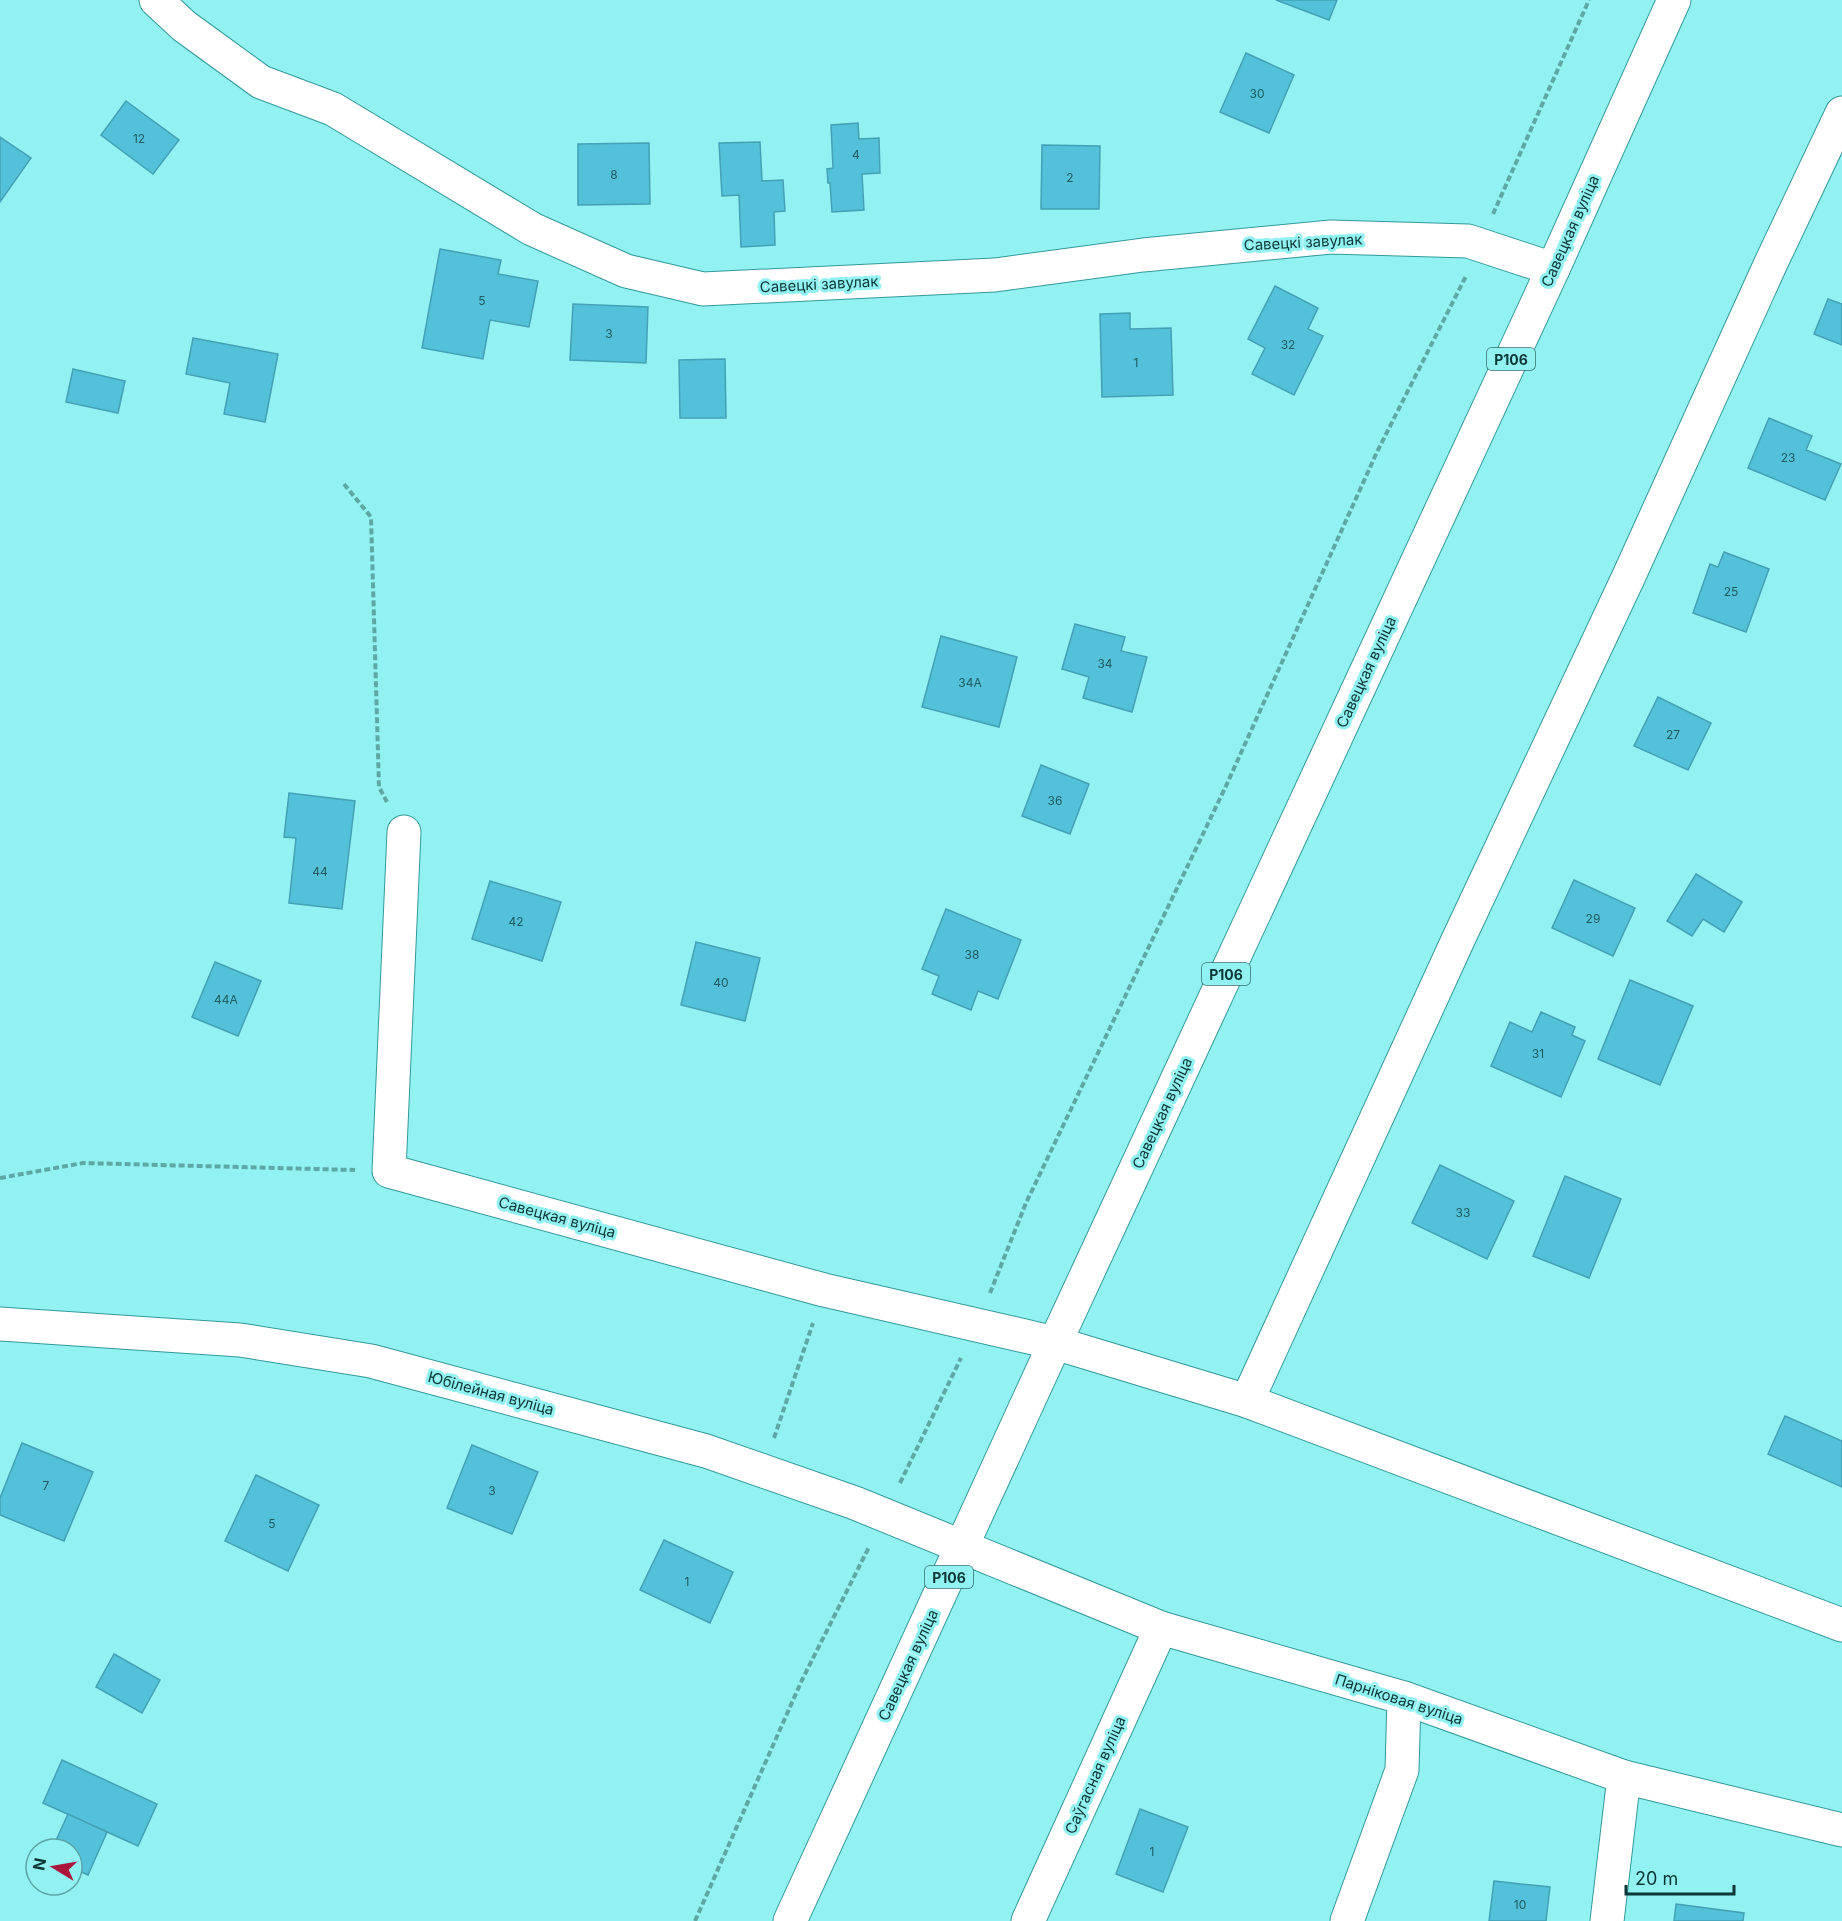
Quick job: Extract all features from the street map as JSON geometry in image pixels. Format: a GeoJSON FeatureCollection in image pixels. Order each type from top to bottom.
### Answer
{"type":"FeatureCollection","features":[{"type":"Feature","properties":{"kind":"street","name":"Савецкі завулак"},"geometry":{"type":"LineString","coordinates":[[156,0],[184,26],[261,82],[333,109],[532,229],[626,271],[703,289],[995,275],[1143,255],[1331,237],[1468,241],[1553,269]]}},
{"type":"Feature","properties":{"kind":"street","name":"Савецкая вуліца"},"geometry":{"type":"LineString","coordinates":[[790,1921],[1553,269],[1674,0]]}},
{"type":"Feature","properties":{"kind":"street"},"geometry":{"type":"LineString","coordinates":[[1247,1401],[1842,112]]}},
{"type":"Feature","properties":{"kind":"street"},"geometry":{"type":"LineString","coordinates":[[389,1171],[404,832]]}},
{"type":"Feature","properties":{"kind":"street","name":"Савецкая вуліца"},"geometry":{"type":"LineString","coordinates":[[389,1171],[824,1290],[1055,1343]]}},
{"type":"Feature","properties":{"kind":"street","name":"Юбілейная вуліца"},"geometry":{"type":"LineString","coordinates":[[0,1324],[240,1340],[371,1361],[706,1451],[822,1490],[963,1547]]}},
{"type":"Feature","properties":{"kind":"street"},"geometry":{"type":"LineString","coordinates":[[1055,1343],[1247,1401],[1842,1624]]}},
{"type":"Feature","properties":{"kind":"street","name":"Парніковая вуліца"},"geometry":{"type":"LineString","coordinates":[[963,1547],[1161,1628],[1404,1698],[1624,1777],[1842,1830]]}},
{"type":"Feature","properties":{"kind":"street","name":"Саўгасная вуліца"},"geometry":{"type":"LineString","coordinates":[[1028,1921],[1161,1628]]}},
{"type":"Feature","properties":{"kind":"street"},"geometry":{"type":"LineString","coordinates":[[1347,1921],[1402,1770],[1404,1698]]}},
{"type":"Feature","properties":{"kind":"street"},"geometry":{"type":"LineString","coordinates":[[1607,1921],[1624,1777]]}},
{"type":"Feature","properties":{"kind":"path"},"geometry":{"type":"LineString","coordinates":[[695,1921],[802,1680],[885,1516],[977,1325],[1026,1203],[1226,786],[1377,452],[1463,282],[1589,0]]}},
{"type":"Feature","properties":{"kind":"path"},"geometry":{"type":"LineString","coordinates":[[344,484],[371,517],[379,787],[404,832]]}},
{"type":"Feature","properties":{"kind":"path"},"geometry":{"type":"LineString","coordinates":[[0,1178],[83,1163],[389,1171]]}},
{"type":"Feature","properties":{"kind":"path"},"geometry":{"type":"LineString","coordinates":[[764,1470],[824,1290]]}},
{"type":"Feature","properties":{"kind":"building"},"geometry":{"type":"Polygon","coordinates":[[[1276,0],[1337,0],[1329,20],[1276,0]]]}},
{"type":"Feature","properties":{"kind":"building"},"geometry":{"type":"Polygon","coordinates":[[[1246,53],[1294,75],[1269,133],[1220,112],[1246,53]]]}},
{"type":"Feature","properties":{"kind":"building"},"geometry":{"type":"Polygon","coordinates":[[[126,101],[179,140],[153,174],[101,135],[126,101]]]}},
{"type":"Feature","properties":{"kind":"building"},"geometry":{"type":"Polygon","coordinates":[[[858,123],[859,139],[879,138],[880,173],[862,174],[864,210],[832,212],[827,169],[833,168],[831,125],[858,123]]]}},
{"type":"Feature","properties":{"kind":"building"},"geometry":{"type":"Polygon","coordinates":[[[0,137],[31,158],[0,202],[0,137]]]}},
{"type":"Feature","properties":{"kind":"building"},"geometry":{"type":"Polygon","coordinates":[[[760,142],[762,181],[783,180],[785,211],[774,212],[775,245],[741,247],[739,195],[722,196],[719,143],[760,142]]]}},
{"type":"Feature","properties":{"kind":"building"},"geometry":{"type":"Polygon","coordinates":[[[649,143],[650,204],[578,205],[578,144],[649,143]]]}},
{"type":"Feature","properties":{"kind":"building"},"geometry":{"type":"Polygon","coordinates":[[[1042,145],[1100,146],[1099,209],[1041,209],[1042,145]]]}},
{"type":"Feature","properties":{"kind":"building"},"geometry":{"type":"Polygon","coordinates":[[[440,249],[501,260],[498,274],[538,281],[529,327],[490,320],[483,359],[422,348],[440,249]]]}},
{"type":"Feature","properties":{"kind":"building"},"geometry":{"type":"Polygon","coordinates":[[[1275,286],[1318,308],[1308,329],[1323,336],[1294,395],[1252,374],[1265,348],[1248,339],[1275,286]]]}},
{"type":"Feature","properties":{"kind":"building"},"geometry":{"type":"Polygon","coordinates":[[[1828,299],[1842,304],[1842,345],[1814,334],[1828,299]]]}},
{"type":"Feature","properties":{"kind":"building"},"geometry":{"type":"Polygon","coordinates":[[[573,304],[648,307],[646,363],[570,360],[573,304]]]}},
{"type":"Feature","properties":{"kind":"building"},"geometry":{"type":"Polygon","coordinates":[[[1130,313],[1130,329],[1171,328],[1173,395],[1102,397],[1100,314],[1130,313]]]}},
{"type":"Feature","properties":{"kind":"building"},"geometry":{"type":"Polygon","coordinates":[[[193,338],[278,354],[265,422],[224,414],[230,383],[186,374],[193,338]]]}},
{"type":"Feature","properties":{"kind":"building"},"geometry":{"type":"Polygon","coordinates":[[[725,359],[726,418],[680,418],[679,360],[725,359]]]}},
{"type":"Feature","properties":{"kind":"building"},"geometry":{"type":"Polygon","coordinates":[[[73,369],[125,381],[118,413],[66,402],[73,369]]]}},
{"type":"Feature","properties":{"kind":"building"},"geometry":{"type":"Polygon","coordinates":[[[1769,418],[1812,436],[1806,450],[1841,464],[1825,500],[1748,468],[1769,418]]]}},
{"type":"Feature","properties":{"kind":"building"},"geometry":{"type":"Polygon","coordinates":[[[1724,552],[1769,569],[1746,632],[1693,613],[1710,564],[1718,567],[1724,552]]]}},
{"type":"Feature","properties":{"kind":"building"},"geometry":{"type":"Polygon","coordinates":[[[1075,624],[1125,637],[1121,651],[1147,657],[1132,712],[1083,698],[1089,677],[1062,669],[1075,624]]]}},
{"type":"Feature","properties":{"kind":"building"},"geometry":{"type":"Polygon","coordinates":[[[941,636],[1017,657],[999,727],[922,707],[941,636]]]}},
{"type":"Feature","properties":{"kind":"building"},"geometry":{"type":"Polygon","coordinates":[[[1658,697],[1711,723],[1688,770],[1634,746],[1658,697]]]}},
{"type":"Feature","properties":{"kind":"building"},"geometry":{"type":"Polygon","coordinates":[[[1041,765],[1089,784],[1070,834],[1022,816],[1041,765]]]}},
{"type":"Feature","properties":{"kind":"building"},"geometry":{"type":"Polygon","coordinates":[[[289,793],[355,801],[342,909],[289,903],[296,838],[284,837],[289,793]]]}},
{"type":"Feature","properties":{"kind":"building"},"geometry":{"type":"Polygon","coordinates":[[[1696,874],[1742,902],[1724,932],[1703,919],[1692,936],[1667,921],[1696,874]]]}},
{"type":"Feature","properties":{"kind":"building"},"geometry":{"type":"Polygon","coordinates":[[[1574,880],[1635,908],[1613,956],[1552,928],[1574,880]]]}},
{"type":"Feature","properties":{"kind":"building"},"geometry":{"type":"Polygon","coordinates":[[[490,881],[561,902],[542,961],[472,939],[490,881]]]}},
{"type":"Feature","properties":{"kind":"building"},"geometry":{"type":"Polygon","coordinates":[[[946,909],[1021,940],[998,999],[978,991],[971,1010],[932,994],[939,976],[922,969],[946,909]]]}},
{"type":"Feature","properties":{"kind":"building"},"geometry":{"type":"Polygon","coordinates":[[[696,942],[760,958],[745,1021],[681,1005],[696,942]]]}},
{"type":"Feature","properties":{"kind":"building"},"geometry":{"type":"Polygon","coordinates":[[[215,962],[261,981],[238,1036],[192,1017],[215,962]]]}},
{"type":"Feature","properties":{"kind":"building"},"geometry":{"type":"Polygon","coordinates":[[[1630,980],[1693,1006],[1660,1085],[1598,1059],[1630,980]]]}},
{"type":"Feature","properties":{"kind":"building"},"geometry":{"type":"Polygon","coordinates":[[[1541,1012],[1575,1027],[1572,1035],[1585,1041],[1561,1097],[1491,1066],[1510,1022],[1532,1032],[1541,1012]]]}},
{"type":"Feature","properties":{"kind":"building"},"geometry":{"type":"Polygon","coordinates":[[[1440,1165],[1514,1201],[1487,1259],[1412,1223],[1440,1165]]]}},
{"type":"Feature","properties":{"kind":"building"},"geometry":{"type":"Polygon","coordinates":[[[1565,1176],[1621,1199],[1589,1278],[1533,1256],[1565,1176]]]}},
{"type":"Feature","properties":{"kind":"building"},"geometry":{"type":"Polygon","coordinates":[[[1785,1416],[1842,1441],[1842,1487],[1768,1454],[1785,1416]]]}},
{"type":"Feature","properties":{"kind":"building"},"geometry":{"type":"Polygon","coordinates":[[[22,1443],[93,1472],[64,1541],[0,1515],[0,1498],[22,1443]]]}},
{"type":"Feature","properties":{"kind":"building"},"geometry":{"type":"Polygon","coordinates":[[[472,1445],[538,1472],[512,1534],[447,1508],[472,1445]]]}},
{"type":"Feature","properties":{"kind":"building"},"geometry":{"type":"Polygon","coordinates":[[[256,1475],[319,1505],[288,1571],[225,1541],[256,1475]]]}},
{"type":"Feature","properties":{"kind":"building"},"geometry":{"type":"Polygon","coordinates":[[[664,1540],[733,1572],[710,1623],[640,1590],[664,1540]]]}},
{"type":"Feature","properties":{"kind":"building"},"geometry":{"type":"Polygon","coordinates":[[[114,1654],[160,1680],[142,1713],[96,1687],[114,1654]]]}},
{"type":"Feature","properties":{"kind":"building"},"geometry":{"type":"Polygon","coordinates":[[[62,1760],[157,1804],[138,1846],[43,1803],[62,1760]]]}},
{"type":"Feature","properties":{"kind":"building"},"geometry":{"type":"Polygon","coordinates":[[[1140,1809],[1188,1827],[1163,1892],[1116,1874],[1140,1809]]]}},
{"type":"Feature","properties":{"kind":"building"},"geometry":{"type":"Polygon","coordinates":[[[68,1814],[107,1832],[88,1875],[84,1873],[84,1837],[57,1837],[68,1814]]]}},
{"type":"Feature","properties":{"kind":"building"},"geometry":{"type":"Polygon","coordinates":[[[1494,1881],[1550,1887],[1546,1921],[1489,1921],[1494,1881]]]}},
{"type":"Feature","properties":{"kind":"building"},"geometry":{"type":"Polygon","coordinates":[[[1676,1904],[1744,1913],[1743,1921],[1674,1921],[1676,1904]]]}}]}
